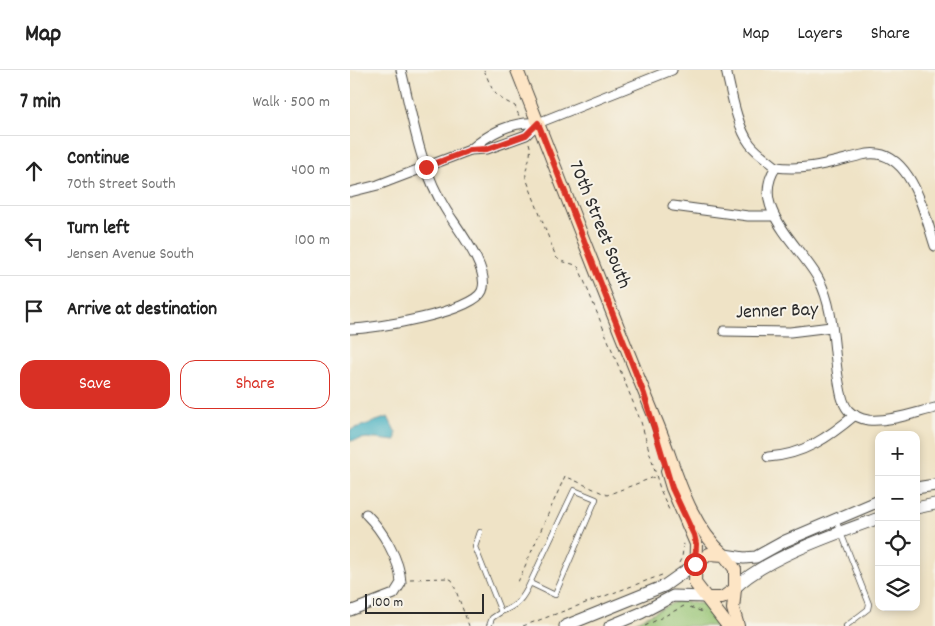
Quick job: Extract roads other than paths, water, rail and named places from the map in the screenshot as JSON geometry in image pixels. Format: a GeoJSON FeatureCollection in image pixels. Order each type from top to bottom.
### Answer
{"type":"FeatureCollection","features":[{"type":"Feature","properties":{"kind":"main road","name":"70th Street South"},"geometry":{"type":"LineString","coordinates":[[517,70],[686,498],[704,532],[725,555]]}},
{"type":"Feature","properties":{"kind":"main road","name":"70th Street South"},"geometry":{"type":"LineString","coordinates":[[644,394],[672,488],[694,535],[696,564]]}},
{"type":"Feature","properties":{"kind":"main road"},"geometry":{"type":"LineString","coordinates":[[728,626],[695,583],[696,564],[709,554],[725,555],[735,568],[734,610],[738,626]]}},
{"type":"Feature","properties":{"kind":"main road"},"geometry":{"type":"LineString","coordinates":[[706,598],[722,598],[735,589]]}},
{"type":"Feature","properties":{"kind":"street"},"geometry":{"type":"LineString","coordinates":[[350,329],[398,324],[429,316],[477,299],[483,290],[484,280],[479,265],[438,197],[426,167],[414,134],[401,70]]}},
{"type":"Feature","properties":{"kind":"street"},"geometry":{"type":"LineString","coordinates":[[470,150],[487,149],[526,135],[538,123],[672,70]]}},
{"type":"Feature","properties":{"kind":"street"},"geometry":{"type":"LineString","coordinates":[[726,70],[736,112],[748,142],[757,152],[776,167],[795,170],[814,168],[865,154],[889,156],[901,165],[908,176],[935,246]]}},
{"type":"Feature","properties":{"kind":"street"},"geometry":{"type":"LineString","coordinates":[[350,192],[426,167],[470,150],[485,138],[521,122],[538,123]]}},
{"type":"Feature","properties":{"kind":"street"},"geometry":{"type":"LineString","coordinates":[[776,167],[772,174],[768,192],[774,216],[822,286],[829,308],[840,387],[848,410],[867,420],[880,420],[935,408]]}},
{"type":"Feature","properties":{"kind":"street"},"geometry":{"type":"LineString","coordinates":[[673,206],[748,216],[774,216]]}},
{"type":"Feature","properties":{"kind":"street","name":"Jenner Bay"},"geometry":{"type":"LineString","coordinates":[[724,331],[790,332],[831,327]]}},
{"type":"Feature","properties":{"kind":"street"},"geometry":{"type":"LineString","coordinates":[[768,457],[783,456],[815,445],[830,436],[855,415]]}},
{"type":"Feature","properties":{"kind":"street"},"geometry":{"type":"LineString","coordinates":[[920,487],[935,485]]}},
{"type":"Feature","properties":{"kind":"street"},"geometry":{"type":"LineString","coordinates":[[725,555],[744,558],[756,557],[785,541],[875,503]]}},
{"type":"Feature","properties":{"kind":"street"},"geometry":{"type":"LineString","coordinates":[[920,507],[935,504]]}},
{"type":"Feature","properties":{"kind":"street"},"geometry":{"type":"LineString","coordinates":[[350,611],[394,594],[399,588],[401,580],[384,534],[366,514]]}},
{"type":"Feature","properties":{"kind":"street"},"geometry":{"type":"LineString","coordinates":[[735,589],[748,576],[769,564],[875,520]]}},
{"type":"Feature","properties":{"kind":"street"},"geometry":{"type":"LineString","coordinates":[[565,626],[664,586],[696,564]]}},
{"type":"Feature","properties":{"kind":"street"},"geometry":{"type":"LineString","coordinates":[[610,626],[641,613],[673,596],[706,598]]}},
{"type":"Feature","properties":{"kind":"lane"},"geometry":{"type":"LineString","coordinates":[[489,626],[494,616],[519,603],[574,490],[596,499],[555,595],[530,583]]}},
{"type":"Feature","properties":{"kind":"lane"},"geometry":{"type":"LineString","coordinates":[[836,520],[868,604],[868,609],[852,625],[846,626]]}},
{"type":"Feature","properties":{"kind":"lane"},"geometry":{"type":"LineString","coordinates":[[480,532],[475,547],[501,612]]}},
{"type":"Feature","properties":{"kind":"water"},"geometry":{"type":"Polygon","coordinates":[[[388,417],[396,433],[396,441],[367,438],[350,441],[350,430],[388,417]]]}}]}
